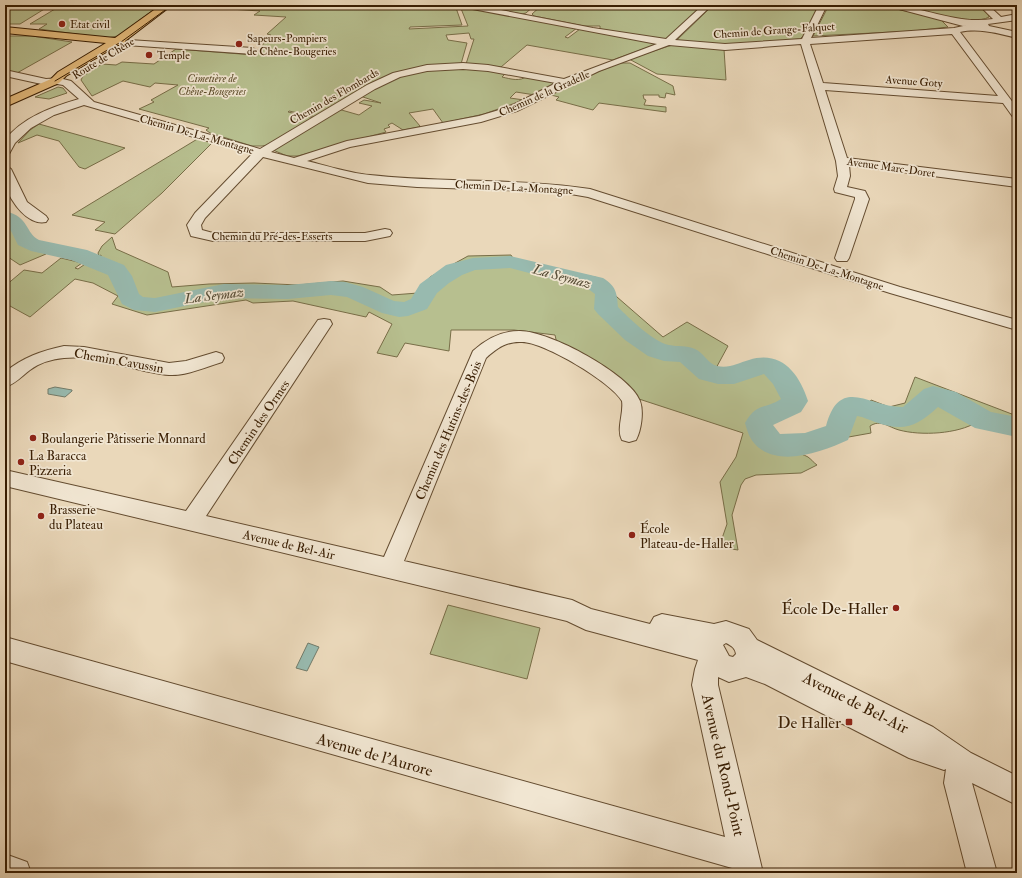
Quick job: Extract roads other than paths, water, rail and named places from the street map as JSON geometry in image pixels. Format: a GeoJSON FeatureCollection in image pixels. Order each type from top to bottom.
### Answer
{"type":"FeatureCollection","features":[{"type":"Feature","properties":{"kind":"main road","name":"Route de Chêne"},"geometry":{"type":"LineString","coordinates":[[57,81],[62,74],[172,6]]}},
{"type":"Feature","properties":{"kind":"main road","name":"Route de Chêne"},"geometry":{"type":"LineString","coordinates":[[57,81],[85,70],[129,43],[172,6]]}},
{"type":"Feature","properties":{"kind":"main road"},"geometry":{"type":"LineString","coordinates":[[5,30],[129,43]]}},
{"type":"Feature","properties":{"kind":"main road"},"geometry":{"type":"LineString","coordinates":[[5,104],[57,81]]}},
{"type":"Feature","properties":{"kind":"street","name":"Chemin de Grange-Falquet"},"geometry":{"type":"LineString","coordinates":[[462,5],[529,13],[667,43],[725,47],[804,40],[954,31],[999,20],[1017,18]]}},
{"type":"Feature","properties":{"kind":"street","name":"Chemin de la Gradelle"},"geometry":{"type":"LineString","coordinates":[[294,162],[347,144],[481,119],[513,109],[564,83],[667,43],[708,5]]}},
{"type":"Feature","properties":{"kind":"street"},"geometry":{"type":"LineString","coordinates":[[804,40],[823,5]]}},
{"type":"Feature","properties":{"kind":"street"},"geometry":{"type":"LineString","coordinates":[[888,5],[1017,35]]}},
{"type":"Feature","properties":{"kind":"street"},"geometry":{"type":"LineString","coordinates":[[983,5],[999,20]]}},
{"type":"Feature","properties":{"kind":"street"},"geometry":{"type":"LineString","coordinates":[[954,31],[1017,115]]}},
{"type":"Feature","properties":{"kind":"street","name":"Avenue Marc-Doret"},"geometry":{"type":"LineString","coordinates":[[804,40],[842,161],[1017,183]]}},
{"type":"Feature","properties":{"kind":"street"},"geometry":{"type":"LineString","coordinates":[[129,43],[253,52]]}},
{"type":"Feature","properties":{"kind":"street","name":"Chemin des Flombards"},"geometry":{"type":"LineString","coordinates":[[261,153],[371,87],[397,75],[417,70],[444,66],[477,66],[557,80],[564,83]]}},
{"type":"Feature","properties":{"kind":"street"},"geometry":{"type":"LineString","coordinates":[[5,73],[46,82],[57,81]]}},
{"type":"Feature","properties":{"kind":"street","name":"Chemin De-La-Montagne"},"geometry":{"type":"LineString","coordinates":[[57,81],[67,83],[85,101],[108,110],[294,162],[353,176],[389,181],[559,188],[590,193],[895,290],[1017,325]]}},
{"type":"Feature","properties":{"kind":"street","name":"Avenue Goty"},"geometry":{"type":"LineString","coordinates":[[819,86],[1006,100]]}},
{"type":"Feature","properties":{"kind":"street"},"geometry":{"type":"LineString","coordinates":[[5,151],[11,138],[26,126],[52,113],[85,101]]}},
{"type":"Feature","properties":{"kind":"street","name":"Chemin du Pré-des-Esserts"},"geometry":{"type":"LineString","coordinates":[[261,153],[194,223],[196,233],[213,237],[365,237],[385,233]]}},
{"type":"Feature","properties":{"kind":"street"},"geometry":{"type":"LineString","coordinates":[[842,161],[844,176],[840,189],[860,194],[862,199],[842,258]]}},
{"type":"Feature","properties":{"kind":"street"},"geometry":{"type":"LineString","coordinates":[[5,168],[14,194],[34,215],[41,219]]}},
{"type":"Feature","properties":{"kind":"street","name":"Chemin des Ormes"},"geometry":{"type":"LineString","coordinates":[[191,521],[324,324]]}},
{"type":"Feature","properties":{"kind":"street","name":"Chemin des Hutins-des-Bois"},"geometry":{"type":"LineString","coordinates":[[390,568],[479,355],[490,344],[512,337],[535,338],[555,347],[614,381],[625,391],[631,401],[632,414],[629,435]]}},
{"type":"Feature","properties":{"kind":"street","name":"Chemin Cavussin"},"geometry":{"type":"LineString","coordinates":[[5,381],[14,372],[34,360],[63,352],[98,354],[170,369],[216,358]]}},
{"type":"Feature","properties":{"kind":"street","name":"Avenue de Bel-Air"},"geometry":{"type":"LineString","coordinates":[[8,483],[191,521],[572,611],[586,619],[713,649],[726,668],[733,669],[746,656],[770,674],[918,749],[961,762],[1017,791]]}},
{"type":"Feature","properties":{"kind":"street","name":"Avenue de l'Aurore"},"geometry":{"type":"LineString","coordinates":[[5,649],[747,865]]}},
{"type":"Feature","properties":{"kind":"street","name":"Avenue du Rond-Point"},"geometry":{"type":"LineString","coordinates":[[713,649],[707,669],[705,685],[747,865]]}},
{"type":"Feature","properties":{"kind":"street"},"geometry":{"type":"LineString","coordinates":[[961,762],[958,783],[982,873]]}},
{"type":"Feature","properties":{"kind":"street"},"geometry":{"type":"LineString","coordinates":[[5,869],[16,873]]}},
{"type":"Feature","properties":{"kind":"water"},"geometry":{"type":"Polygon","coordinates":[[[55,387],[72,391],[65,397],[48,394],[48,389],[55,387]]]}},
{"type":"Feature","properties":{"kind":"water"},"geometry":{"type":"Polygon","coordinates":[[[308,643],[319,647],[307,671],[296,668],[308,643]]]}},
{"type":"Feature","properties":{"kind":"waterway","name":"La Seymaz"},"geometry":{"type":"LineString","coordinates":[[5,217],[12,220],[18,226],[25,241],[31,244],[38,247],[79,255],[116,270],[124,282],[130,299],[143,304],[155,305],[224,291],[240,290],[288,292],[338,288],[355,292],[381,305],[399,310],[419,304],[428,289],[441,278],[454,270],[473,264],[510,262],[595,283],[606,293],[606,309],[633,334],[657,350],[667,354],[685,355],[691,358],[708,373],[718,375],[734,375],[763,365],[768,365],[778,372],[783,378],[795,401],[787,408],[766,415],[759,423],[763,434],[770,442],[780,445],[792,446],[805,444],[838,433],[842,417],[848,409],[855,406],[864,407],[895,417],[906,417],[917,411],[933,396],[947,399],[985,421],[1017,427]]}},
{"type":"Feature","properties":{"kind":"tram line"},"geometry":{"type":"LineString","coordinates":[[55,81],[121,42],[172,5]]}},
{"type":"Feature","properties":{"kind":"place","name":"Etat civil"},"geometry":{"type":"Point","coordinates":[62,24]}},
{"type":"Feature","properties":{"kind":"place","name":"Sapeurs-Pompiers de Chêne-Bougeries"},"geometry":{"type":"Point","coordinates":[239,44]}},
{"type":"Feature","properties":{"kind":"place","name":"Temple"},"geometry":{"type":"Point","coordinates":[149,55]}},
{"type":"Feature","properties":{"kind":"place","name":"Boulangerie Pâtisserie Monnard"},"geometry":{"type":"Point","coordinates":[33,438]}},
{"type":"Feature","properties":{"kind":"place","name":"La Baracca Pizzeria"},"geometry":{"type":"Point","coordinates":[21,462]}},
{"type":"Feature","properties":{"kind":"place","name":"Brasserie du Plateau"},"geometry":{"type":"Point","coordinates":[41,516]}},
{"type":"Feature","properties":{"kind":"place","name":"École Plateau-de-Haller"},"geometry":{"type":"Point","coordinates":[632,535]}},
{"type":"Feature","properties":{"kind":"place","name":"École De-Haller"},"geometry":{"type":"Point","coordinates":[896,608]}},
{"type":"Feature","properties":{"kind":"place","name":"De Haller"},"geometry":{"type":"Point","coordinates":[849,722]}},
{"type":"Feature","properties":{"kind":"park label","name":"Cimetière de Chêne-Bougeries"},"geometry":{"type":"Point","coordinates":[212,84]}}]}
